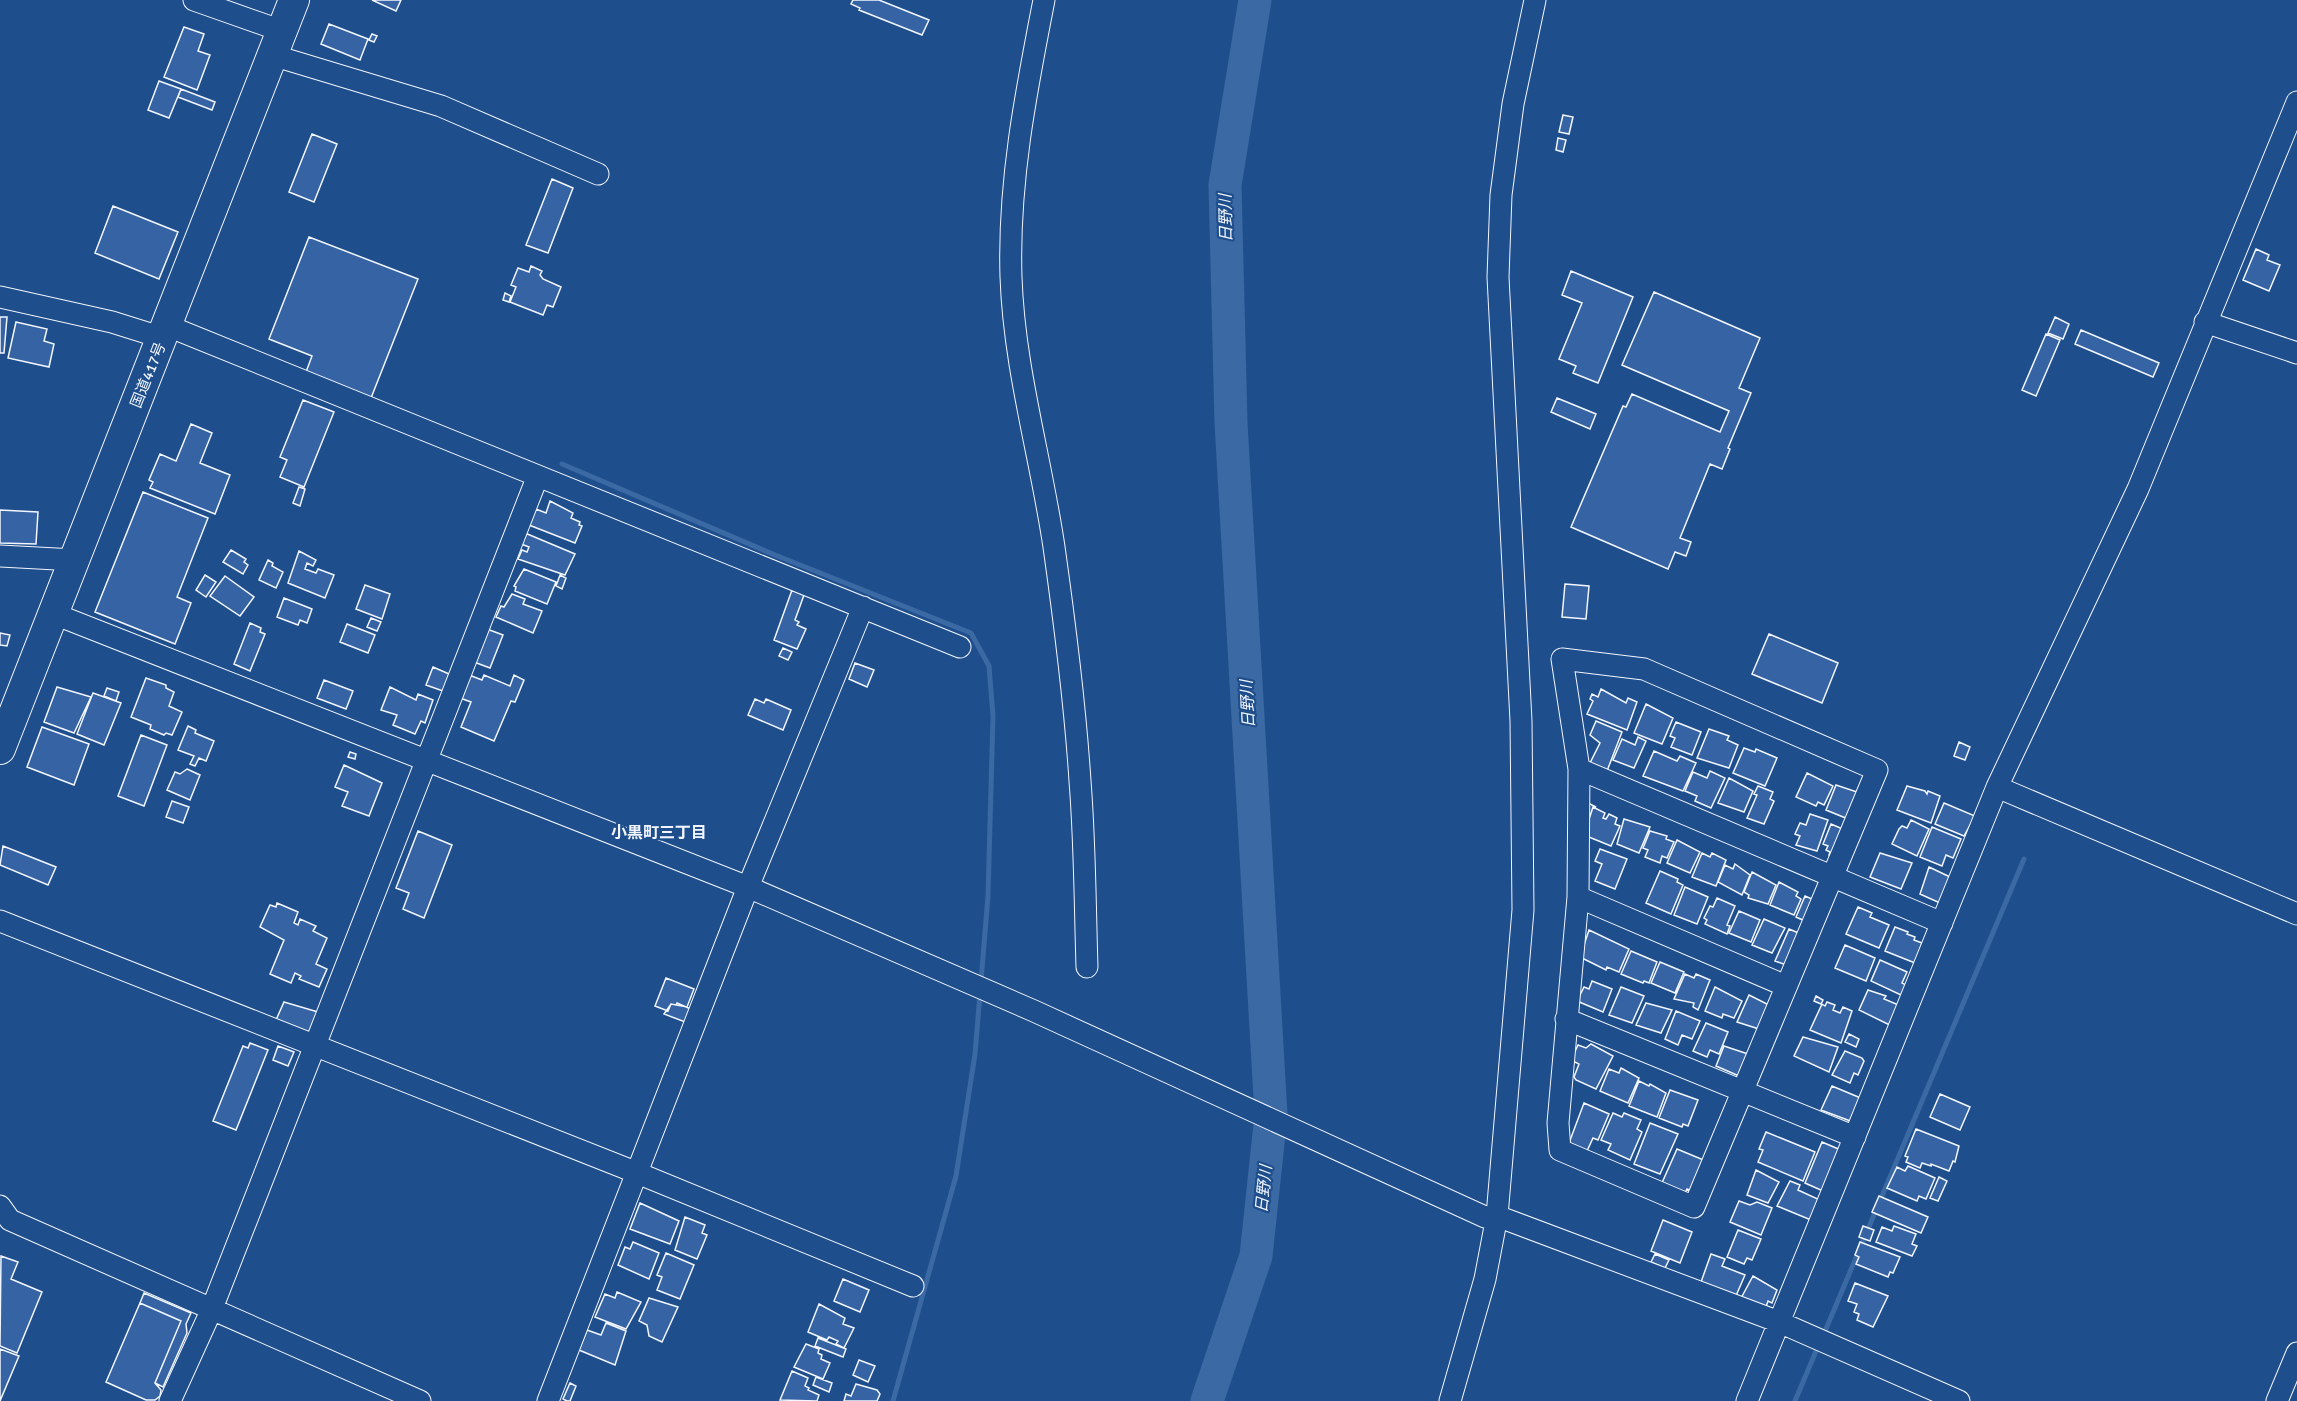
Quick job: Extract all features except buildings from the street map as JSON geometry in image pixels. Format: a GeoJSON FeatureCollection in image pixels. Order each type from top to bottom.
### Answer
{"type":"FeatureCollection","features":[{"type":"Feature","properties":{"kind":"highway","name":"国道417号"},"geometry":{"type":"LineString","coordinates":[[0,749],[294,0]]}},
{"type":"Feature","properties":{"kind":"street"},"geometry":{"type":"LineString","coordinates":[[194,0],[277,43],[441,106],[598,174]]}},
{"type":"Feature","properties":{"kind":"street"},"geometry":{"type":"LineString","coordinates":[[1044,0],[1017,150],[1011,220],[1011,279],[1017,344],[1052,532],[1066,631],[1081,782],[1087,967]]}},
{"type":"Feature","properties":{"kind":"street"},"geometry":{"type":"LineString","coordinates":[[1450,1401],[1485,1279],[1523,910],[1521,721],[1498,278],[1501,195],[1513,104],[1535,0]]}},
{"type":"Feature","properties":{"kind":"street"},"geometry":{"type":"LineString","coordinates":[[1747,1401],[1997,787],[2138,489],[2297,102]]}},
{"type":"Feature","properties":{"kind":"street"},"geometry":{"type":"LineString","coordinates":[[0,297],[165,332],[960,647]]}},
{"type":"Feature","properties":{"kind":"street"},"geometry":{"type":"LineString","coordinates":[[2205,322],[2297,353]]}},
{"type":"Feature","properties":{"kind":"street"},"geometry":{"type":"LineString","coordinates":[[170,1401],[211,1311],[537,478]]}},
{"type":"Feature","properties":{"kind":"street"},"geometry":{"type":"LineString","coordinates":[[0,556],[75,560]]}},
{"type":"Feature","properties":{"kind":"street"},"geometry":{"type":"LineString","coordinates":[[548,1401],[635,1172],[748,887],[863,607]]}},
{"type":"Feature","properties":{"kind":"street"},"geometry":{"type":"LineString","coordinates":[[52,613],[748,887],[1034,1011],[1491,1216],[1779,1322],[1959,1401]]}},
{"type":"Feature","properties":{"kind":"street"},"geometry":{"type":"LineString","coordinates":[[1562,659],[1644,669],[1876,770],[1694,1207],[1560,1150],[1558,1123],[1578,897],[1579,769],[1562,659]]}},
{"type":"Feature","properties":{"kind":"street"},"geometry":{"type":"LineString","coordinates":[[1579,769],[1942,922]]}},
{"type":"Feature","properties":{"kind":"street"},"geometry":{"type":"LineString","coordinates":[[1997,787],[2297,914]]}},
{"type":"Feature","properties":{"kind":"street"},"geometry":{"type":"LineString","coordinates":[[1578,897],[1786,986]]}},
{"type":"Feature","properties":{"kind":"street"},"geometry":{"type":"LineString","coordinates":[[0,921],[635,1172],[913,1286]]}},
{"type":"Feature","properties":{"kind":"street"},"geometry":{"type":"LineString","coordinates":[[1566,1019],[1855,1137]]}},
{"type":"Feature","properties":{"kind":"street"},"geometry":{"type":"LineString","coordinates":[[0,1206],[10,1220],[211,1311],[420,1401]]}},
{"type":"Feature","properties":{"kind":"street"},"geometry":{"type":"LineString","coordinates":[[2277,1401],[2297,1353]]}},
{"type":"Feature","properties":{"kind":"waterway","name":"日野川"},"geometry":{"type":"LineString","coordinates":[[1207,1401],[1256,1256],[1271,1115],[1231,423],[1225,185],[1255,0]]}},
{"type":"Feature","properties":{"kind":"waterway"},"geometry":{"type":"LineString","coordinates":[[562,464],[775,555],[971,633],[989,666],[993,716],[988,896],[981,981]]}},
{"type":"Feature","properties":{"kind":"waterway"},"geometry":{"type":"LineString","coordinates":[[1823,1336],[2024,859]]}},
{"type":"Feature","properties":{"kind":"waterway"},"geometry":{"type":"LineString","coordinates":[[893,1401],[956,1176],[975,1054],[980,994]]}},
{"type":"Feature","properties":{"kind":"waterway"},"geometry":{"type":"LineString","coordinates":[[1795,1401],[1819,1344]]}},
{"type":"Feature","properties":{"kind":"district","name":"小黒町三丁目"},"geometry":{"type":"Point","coordinates":[659,832]}}]}
